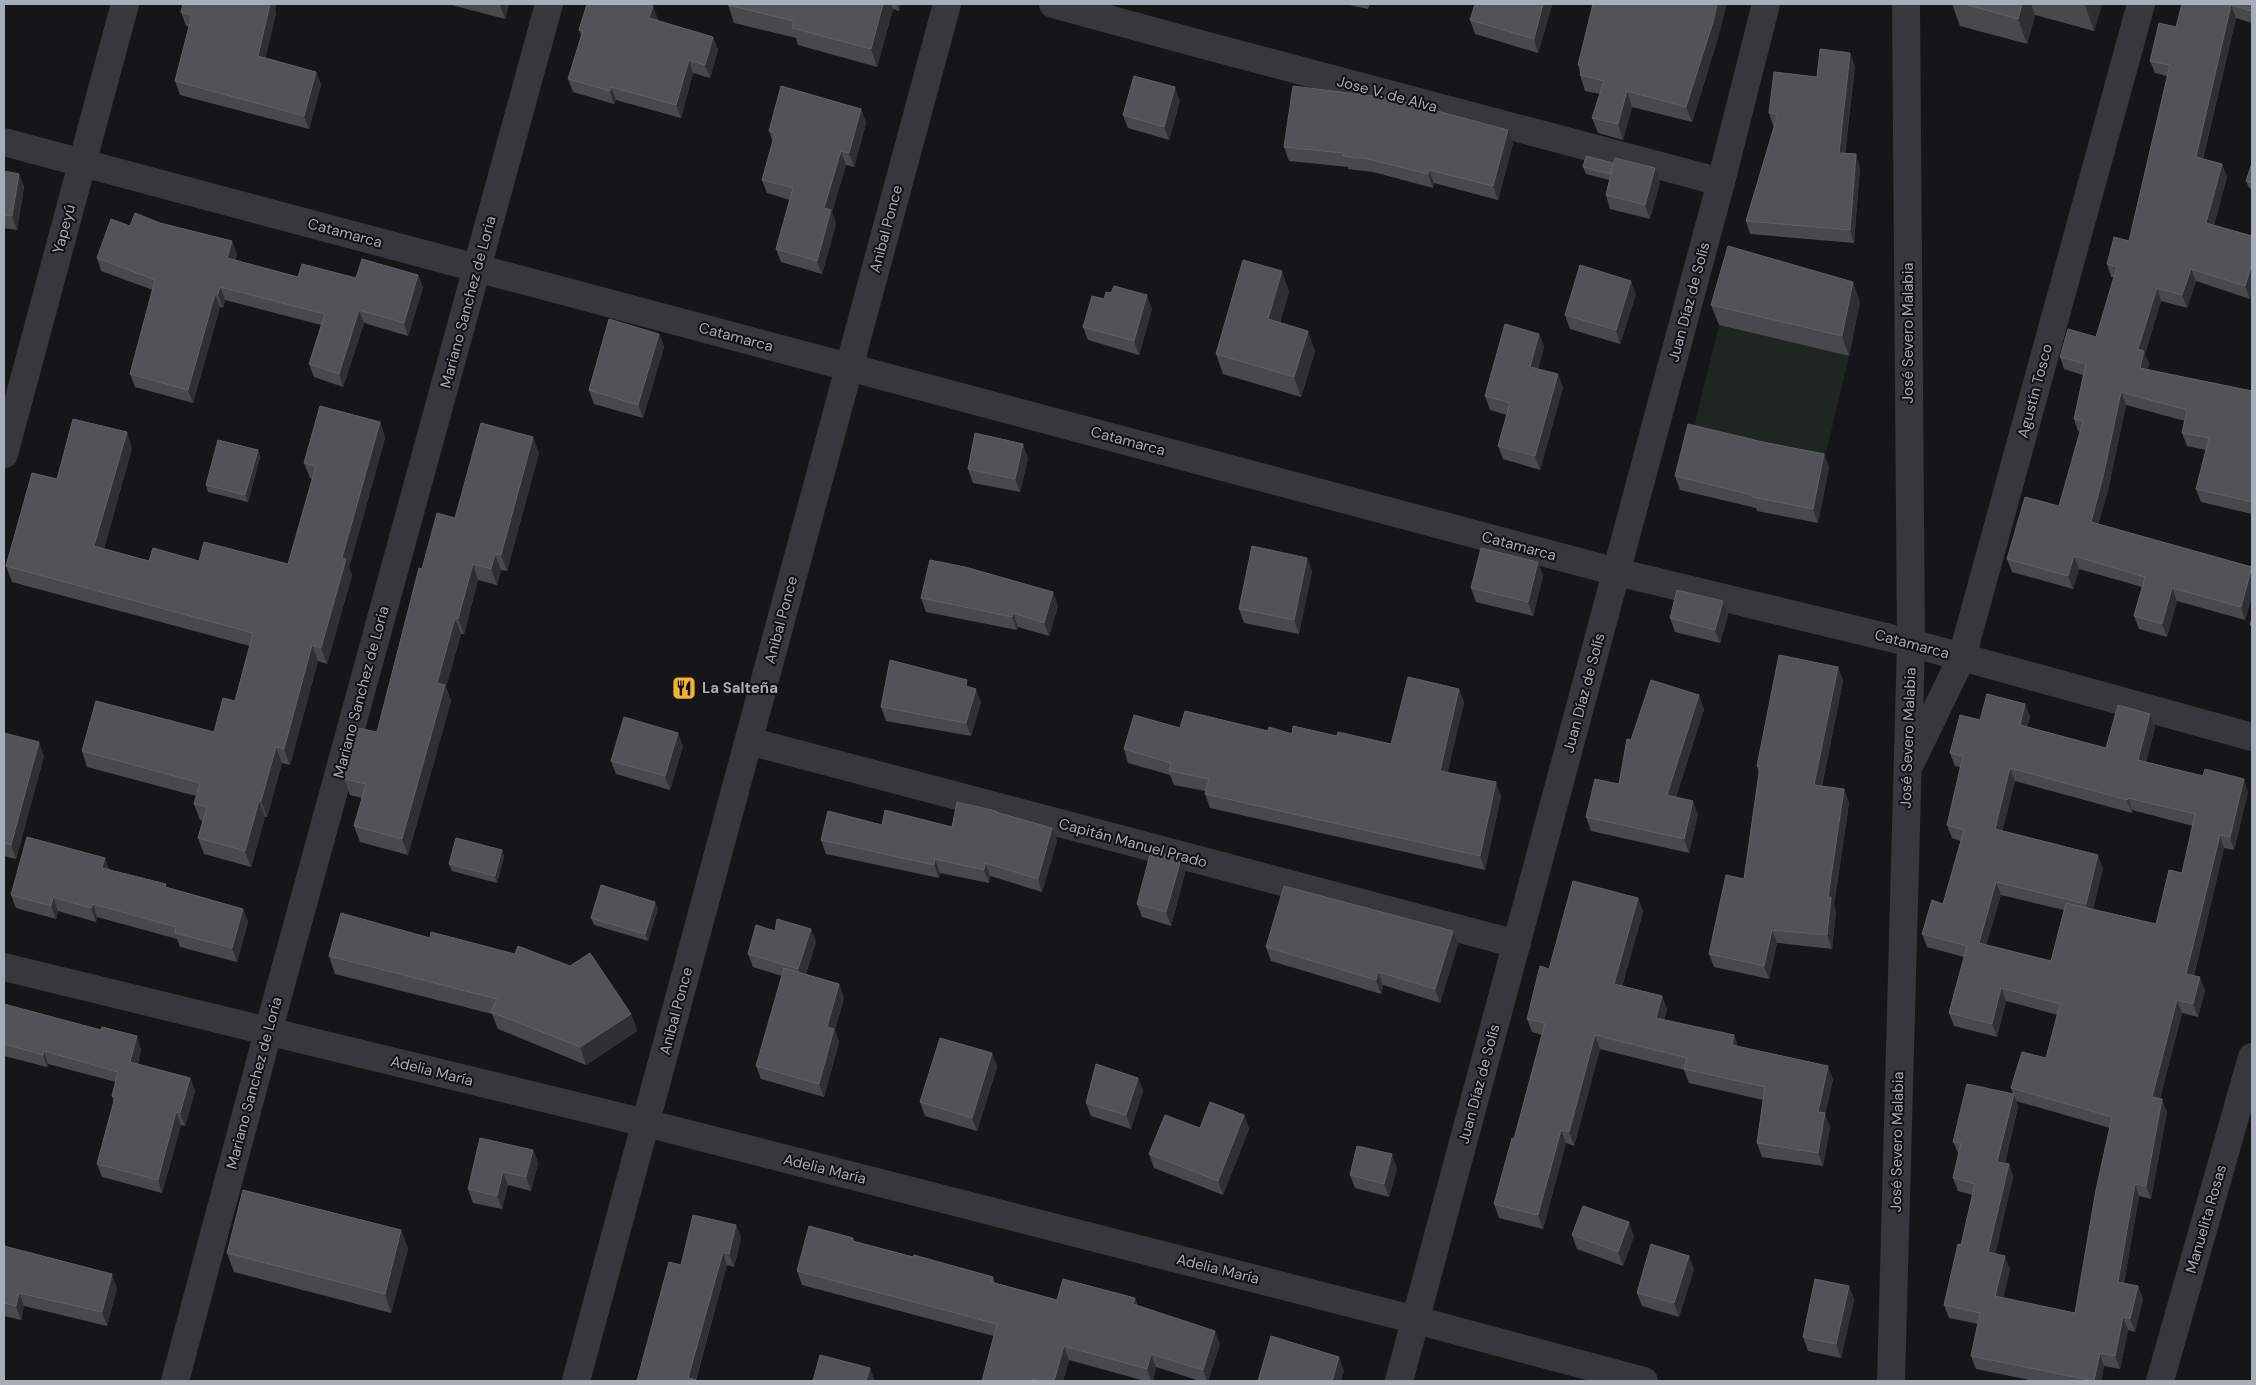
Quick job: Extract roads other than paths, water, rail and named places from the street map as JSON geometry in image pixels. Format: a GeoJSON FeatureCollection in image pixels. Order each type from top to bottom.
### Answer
{"type":"FeatureCollection","features":[{"type":"Feature","properties":{"kind":"street","name":"Yapeyú"},"geometry":{"type":"LineString","coordinates":[[4,454],[125,4]]}},
{"type":"Feature","properties":{"kind":"street","name":"Mariano Sanchez de Loria"},"geometry":{"type":"LineString","coordinates":[[175,1381],[268,1032],[549,4]]}},
{"type":"Feature","properties":{"kind":"street","name":"Anibal Ponce"},"geometry":{"type":"LineString","coordinates":[[576,1381],[947,4]]}},
{"type":"Feature","properties":{"kind":"street","name":"Jose V. de Alva"},"geometry":{"type":"LineString","coordinates":[[1053,4],[1320,77],[1721,182]]}},
{"type":"Feature","properties":{"kind":"street","name":"Juan Díaz de Solís"},"geometry":{"type":"LineString","coordinates":[[1399,1381],[1721,182],[1766,4]]}},
{"type":"Feature","properties":{"kind":"street","name":"José Severo Malabia"},"geometry":{"type":"LineString","coordinates":[[1891,1381],[1911,643],[1906,4]]}},
{"type":"Feature","properties":{"kind":"street","name":"Agustín Tosco"},"geometry":{"type":"LineString","coordinates":[[1907,770],[1962,657],[2140,4]]}},
{"type":"Feature","properties":{"kind":"street","name":"Catamarca"},"geometry":{"type":"LineString","coordinates":[[4,142],[1617,572],[1911,643],[2252,736]]}},
{"type":"Feature","properties":{"kind":"street","name":"Capitán Manuel Prado"},"geometry":{"type":"LineString","coordinates":[[749,741],[1517,944]]}},
{"type":"Feature","properties":{"kind":"street","name":"Adelia María"},"geometry":{"type":"LineString","coordinates":[[4,968],[646,1123],[1416,1320],[1644,1381]]}},
{"type":"Feature","properties":{"kind":"street","name":"Manuelita Rosas"},"geometry":{"type":"LineString","coordinates":[[2160,1381],[2252,1056]]}},
{"type":"Feature","properties":{"kind":"place","name":"La Salteña"},"geometry":{"type":"Point","coordinates":[684,688]}}]}
